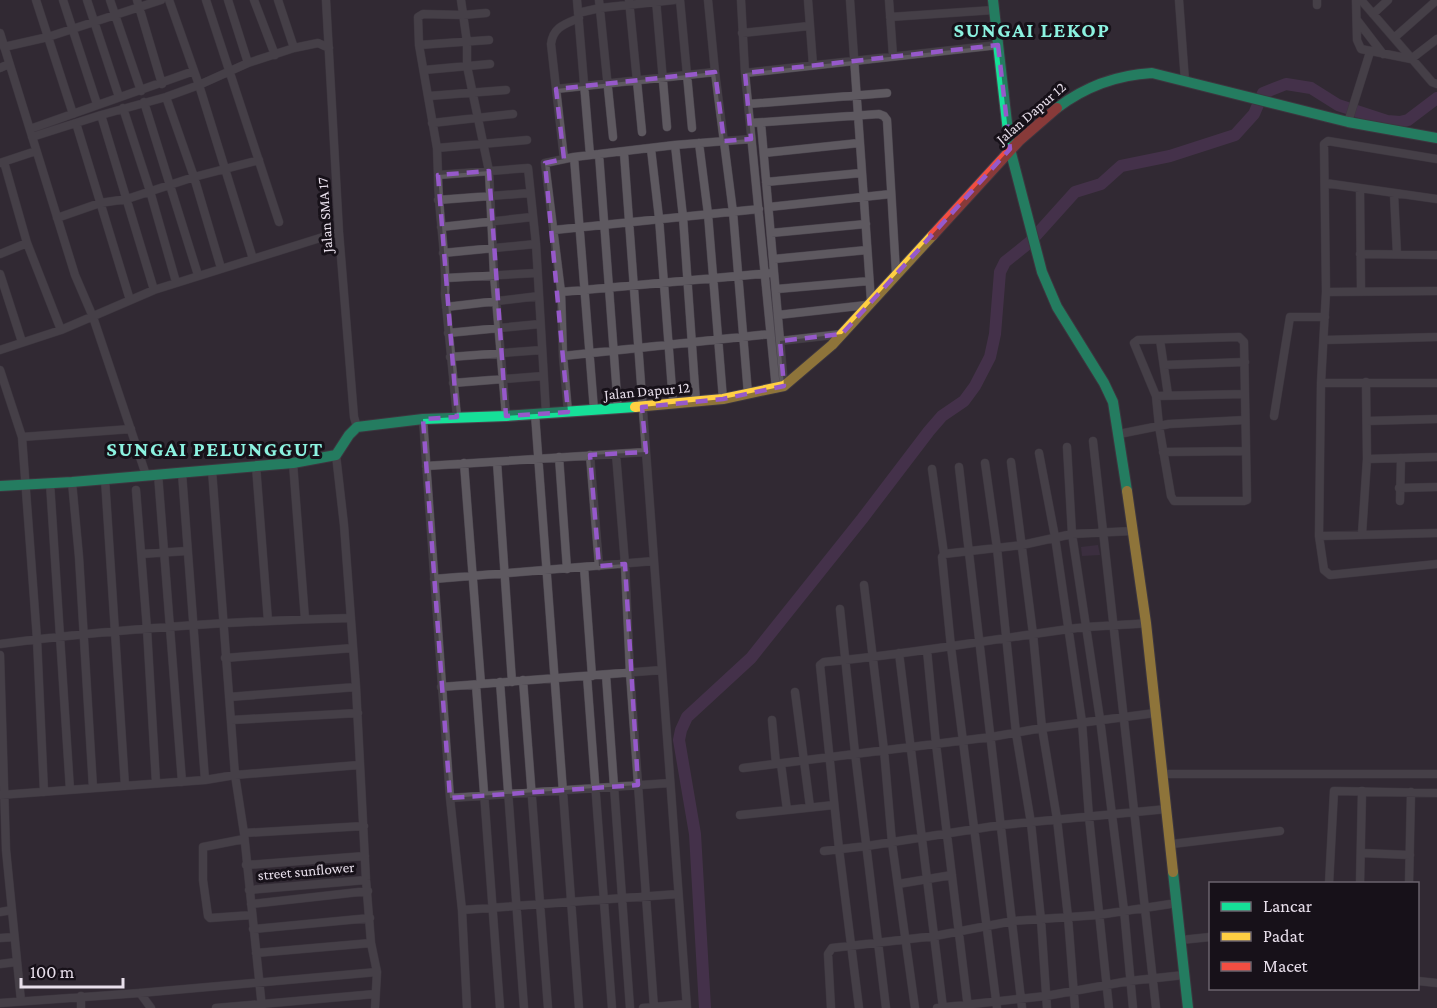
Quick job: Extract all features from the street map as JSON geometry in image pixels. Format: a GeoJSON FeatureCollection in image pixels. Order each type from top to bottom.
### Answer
{"type":"FeatureCollection","features":[{"type":"Feature","properties":{"kind":"street"},"geometry":{"type":"LineString","coordinates":[[36,0],[73,114]]}},
{"type":"Feature","properties":{"kind":"street"},"geometry":{"type":"LineString","coordinates":[[63,0],[97,104]]}},
{"type":"Feature","properties":{"kind":"street"},"geometry":{"type":"LineString","coordinates":[[87,0],[119,97]]}},
{"type":"Feature","properties":{"kind":"street"},"geometry":{"type":"LineString","coordinates":[[110,0],[141,91]]}},
{"type":"Feature","properties":{"kind":"street"},"geometry":{"type":"LineString","coordinates":[[4,47],[48,37],[73,27],[115,16],[138,4],[161,0]]}},
{"type":"Feature","properties":{"kind":"street"},"geometry":{"type":"LineString","coordinates":[[169,0],[199,85],[253,259]]}},
{"type":"Feature","properties":{"kind":"street"},"geometry":{"type":"LineString","coordinates":[[206,0],[279,222]]}},
{"type":"Feature","properties":{"kind":"street"},"geometry":{"type":"LineString","coordinates":[[228,0],[248,63]]}},
{"type":"Feature","properties":{"kind":"street"},"geometry":{"type":"LineString","coordinates":[[254,0],[275,55]]}},
{"type":"Feature","properties":{"kind":"street"},"geometry":{"type":"LineString","coordinates":[[278,0],[294,48]]}},
{"type":"Feature","properties":{"kind":"street","name":"Jalan SMA 17"},"geometry":{"type":"LineString","coordinates":[[326,0],[339,232],[354,417],[357,427]]}},
{"type":"Feature","properties":{"kind":"street"},"geometry":{"type":"LineString","coordinates":[[461,0],[467,42],[467,66],[489,171],[494,275],[506,416]]}},
{"type":"Feature","properties":{"kind":"street"},"geometry":{"type":"LineString","coordinates":[[577,0],[590,155]]}},
{"type":"Feature","properties":{"kind":"street"},"geometry":{"type":"LineString","coordinates":[[564,159],[552,39],[558,27],[600,4],[674,0]]}},
{"type":"Feature","properties":{"kind":"street"},"geometry":{"type":"LineString","coordinates":[[680,0],[692,128]]}},
{"type":"Feature","properties":{"kind":"street"},"geometry":{"type":"LineString","coordinates":[[708,0],[733,212],[748,394]]}},
{"type":"Feature","properties":{"kind":"street"},"geometry":{"type":"LineString","coordinates":[[741,0],[745,73],[770,333],[780,387]]}},
{"type":"Feature","properties":{"kind":"street"},"geometry":{"type":"LineString","coordinates":[[808,0],[813,65]]}},
{"type":"Feature","properties":{"kind":"street"},"geometry":{"type":"LineString","coordinates":[[778,315],[869,303],[866,224],[850,0]]}},
{"type":"Feature","properties":{"kind":"street"},"geometry":{"type":"LineString","coordinates":[[889,0],[893,56]]}},
{"type":"Feature","properties":{"kind":"street"},"geometry":{"type":"LineString","coordinates":[[1179,0],[1185,81]]}},
{"type":"Feature","properties":{"kind":"street"},"geometry":{"type":"LineString","coordinates":[[1356,0],[1357,43],[1361,49],[1411,59],[1437,39]]}},
{"type":"Feature","properties":{"kind":"street"},"geometry":{"type":"LineString","coordinates":[[1361,0],[1411,59],[1432,82],[1437,84]]}},
{"type":"Feature","properties":{"kind":"street"},"geometry":{"type":"LineString","coordinates":[[1373,14],[1388,0]]}},
{"type":"Feature","properties":{"kind":"street"},"geometry":{"type":"LineString","coordinates":[[1394,38],[1437,0]]}},
{"type":"Feature","properties":{"kind":"street"},"geometry":{"type":"LineString","coordinates":[[656,1],[667,127]]}},
{"type":"Feature","properties":{"kind":"street"},"geometry":{"type":"LineString","coordinates":[[629,2],[642,132]]}},
{"type":"Feature","properties":{"kind":"street"},"geometry":{"type":"LineString","coordinates":[[138,4],[162,84]]}},
{"type":"Feature","properties":{"kind":"street"},"geometry":{"type":"LineString","coordinates":[[600,4],[613,137]]}},
{"type":"Feature","properties":{"kind":"street"},"geometry":{"type":"LineString","coordinates":[[890,17],[993,5],[1010,149],[1042,272],[1057,307],[1104,383],[1113,402],[1146,623],[1172,844],[1188,1008]]}},
{"type":"Feature","properties":{"kind":"street"},"geometry":{"type":"LineString","coordinates":[[457,417],[438,200],[437,148],[419,45],[418,17],[423,14],[486,14]]}},
{"type":"Feature","properties":{"kind":"street"},"geometry":{"type":"LineString","coordinates":[[1357,20],[1383,54]]}},
{"type":"Feature","properties":{"kind":"street"},"geometry":{"type":"LineString","coordinates":[[742,33],[809,26]]}},
{"type":"Feature","properties":{"kind":"street"},"geometry":{"type":"LineString","coordinates":[[0,33],[75,275],[93,317],[146,475]]}},
{"type":"Feature","properties":{"kind":"street"},"geometry":{"type":"LineString","coordinates":[[419,45],[489,40]]}},
{"type":"Feature","properties":{"kind":"street"},"geometry":{"type":"LineString","coordinates":[[31,133],[76,123],[166,97],[248,63],[294,48],[318,43],[329,48]]}},
{"type":"Feature","properties":{"kind":"street"},"geometry":{"type":"LineString","coordinates":[[745,73],[998,45]]}},
{"type":"Feature","properties":{"kind":"street"},"geometry":{"type":"LineString","coordinates":[[1350,119],[1370,52]]}},
{"type":"Feature","properties":{"kind":"street"},"geometry":{"type":"LineString","coordinates":[[0,68],[9,64]]}},
{"type":"Feature","properties":{"kind":"street"},"geometry":{"type":"LineString","coordinates":[[424,70],[490,64]]}},
{"type":"Feature","properties":{"kind":"street"},"geometry":{"type":"LineString","coordinates":[[31,133],[97,104],[162,84],[194,71]]}},
{"type":"Feature","properties":{"kind":"street"},"geometry":{"type":"LineString","coordinates":[[556,89],[715,72]]}},
{"type":"Feature","properties":{"kind":"street","name":"Jalan Dapur 12"},"geometry":{"type":"LineString","coordinates":[[357,427],[423,419],[541,414],[696,402],[780,387],[807,368],[842,334],[1010,149],[1052,111],[1076,94],[1099,83],[1140,72],[1152,73],[1277,105],[1437,138]]}},
{"type":"Feature","properties":{"kind":"street"},"geometry":{"type":"LineString","coordinates":[[429,96],[506,90]]}},
{"type":"Feature","properties":{"kind":"street"},"geometry":{"type":"LineString","coordinates":[[748,104],[887,93]]}},
{"type":"Feature","properties":{"kind":"street"},"geometry":{"type":"LineString","coordinates":[[166,97],[194,177],[221,268]]}},
{"type":"Feature","properties":{"kind":"street"},"geometry":{"type":"LineString","coordinates":[[144,102],[198,275]]}},
{"type":"Feature","properties":{"kind":"street"},"geometry":{"type":"LineString","coordinates":[[123,108],[176,282]]}},
{"type":"Feature","properties":{"kind":"street"},"geometry":{"type":"LineString","coordinates":[[432,123],[513,114]]}},
{"type":"Feature","properties":{"kind":"street"},"geometry":{"type":"LineString","coordinates":[[750,123],[881,114],[887,120],[896,273]]}},
{"type":"Feature","properties":{"kind":"street"},"geometry":{"type":"LineString","coordinates":[[101,115],[154,290]]}},
{"type":"Feature","properties":{"kind":"street"},"geometry":{"type":"LineString","coordinates":[[76,123],[130,300]]}},
{"type":"Feature","properties":{"kind":"street"},"geometry":{"type":"LineString","coordinates":[[761,123],[777,289],[780,387]]}},
{"type":"Feature","properties":{"kind":"street"},"geometry":{"type":"LineString","coordinates":[[568,412],[561,292],[545,163],[675,145],[751,139]]}},
{"type":"Feature","properties":{"kind":"street"},"geometry":{"type":"LineString","coordinates":[[437,148],[527,140]]}},
{"type":"Feature","properties":{"kind":"street"},"geometry":{"type":"LineString","coordinates":[[1437,159],[1326,142],[1323,146],[1326,292],[1321,383],[1319,536],[1324,570],[1330,575],[1437,564]]}},
{"type":"Feature","properties":{"kind":"street"},"geometry":{"type":"LineString","coordinates":[[699,143],[708,214],[723,399]]}},
{"type":"Feature","properties":{"kind":"street"},"geometry":{"type":"LineString","coordinates":[[764,153],[859,143]]}},
{"type":"Feature","properties":{"kind":"street"},"geometry":{"type":"LineString","coordinates":[[675,145],[696,402]]}},
{"type":"Feature","properties":{"kind":"street"},"geometry":{"type":"LineString","coordinates":[[651,149],[659,218],[673,403]]}},
{"type":"Feature","properties":{"kind":"street"},"geometry":{"type":"LineString","coordinates":[[36,151],[2,162],[27,243],[61,330]]}},
{"type":"Feature","properties":{"kind":"street"},"geometry":{"type":"LineString","coordinates":[[624,153],[631,222],[642,407],[686,1006],[643,1008]]}},
{"type":"Feature","properties":{"kind":"street"},"geometry":{"type":"LineString","coordinates":[[599,154],[618,408]]}},
{"type":"Feature","properties":{"kind":"street"},"geometry":{"type":"LineString","coordinates":[[574,158],[594,410]]}},
{"type":"Feature","properties":{"kind":"street"},"geometry":{"type":"LineString","coordinates":[[57,218],[100,203],[127,199],[194,177],[259,160]]}},
{"type":"Feature","properties":{"kind":"street"},"geometry":{"type":"LineString","coordinates":[[438,175],[528,168],[536,244],[543,376],[539,459],[579,1008]]}},
{"type":"Feature","properties":{"kind":"street"},"geometry":{"type":"LineString","coordinates":[[766,182],[861,173]]}},
{"type":"Feature","properties":{"kind":"street"},"geometry":{"type":"LineString","coordinates":[[1325,183],[1437,199]]}},
{"type":"Feature","properties":{"kind":"street"},"geometry":{"type":"LineString","coordinates":[[1360,189],[1361,291]]}},
{"type":"Feature","properties":{"kind":"street"},"geometry":{"type":"LineString","coordinates":[[438,200],[530,193]]}},
{"type":"Feature","properties":{"kind":"street"},"geometry":{"type":"LineString","coordinates":[[769,207],[891,194]]}},
{"type":"Feature","properties":{"kind":"street"},"geometry":{"type":"LineString","coordinates":[[1394,194],[1397,254]]}},
{"type":"Feature","properties":{"kind":"street"},"geometry":{"type":"LineString","coordinates":[[554,230],[759,209]]}},
{"type":"Feature","properties":{"kind":"street"},"geometry":{"type":"LineString","coordinates":[[441,227],[532,217]]}},
{"type":"Feature","properties":{"kind":"street"},"geometry":{"type":"LineString","coordinates":[[771,233],[866,224]]}},
{"type":"Feature","properties":{"kind":"street"},"geometry":{"type":"LineString","coordinates":[[0,349],[61,330],[176,282],[339,232]]}},
{"type":"Feature","properties":{"kind":"street"},"geometry":{"type":"LineString","coordinates":[[0,254],[27,243]]}},
{"type":"Feature","properties":{"kind":"street"},"geometry":{"type":"LineString","coordinates":[[443,253],[536,244]]}},
{"type":"Feature","properties":{"kind":"street"},"geometry":{"type":"LineString","coordinates":[[774,259],[867,250]]}},
{"type":"Feature","properties":{"kind":"street"},"geometry":{"type":"LineString","coordinates":[[1360,254],[1437,255]]}},
{"type":"Feature","properties":{"kind":"street"},"geometry":{"type":"LineString","coordinates":[[561,292],[585,292],[775,272]]}},
{"type":"Feature","properties":{"kind":"street"},"geometry":{"type":"LineString","coordinates":[[446,278],[537,273]]}},
{"type":"Feature","properties":{"kind":"street"},"geometry":{"type":"LineString","coordinates":[[0,274],[22,342]]}},
{"type":"Feature","properties":{"kind":"street"},"geometry":{"type":"LineString","coordinates":[[777,289],[869,281]]}},
{"type":"Feature","properties":{"kind":"street"},"geometry":{"type":"LineString","coordinates":[[1326,292],[1437,291]]}},
{"type":"Feature","properties":{"kind":"street"},"geometry":{"type":"LineString","coordinates":[[446,307],[539,296]]}},
{"type":"Feature","properties":{"kind":"street"},"geometry":{"type":"LineString","coordinates":[[1274,416],[1290,317],[1325,317]]}},
{"type":"Feature","properties":{"kind":"street"},"geometry":{"type":"LineString","coordinates":[[448,333],[540,324]]}},
{"type":"Feature","properties":{"kind":"street"},"geometry":{"type":"LineString","coordinates":[[563,356],[770,333]]}},
{"type":"Feature","properties":{"kind":"street"},"geometry":{"type":"LineString","coordinates":[[780,341],[842,334]]}},
{"type":"Feature","properties":{"kind":"street"},"geometry":{"type":"LineString","coordinates":[[1239,337],[1244,342],[1247,498],[1244,501],[1174,501],[1171,496],[1156,396],[1133,345],[1138,340],[1160,340],[1239,337]]}},
{"type":"Feature","properties":{"kind":"street"},"geometry":{"type":"LineString","coordinates":[[1324,339],[1437,337]]}},
{"type":"Feature","properties":{"kind":"street"},"geometry":{"type":"LineString","coordinates":[[1160,340],[1168,395]]}},
{"type":"Feature","properties":{"kind":"street"},"geometry":{"type":"LineString","coordinates":[[450,357],[542,350]]}},
{"type":"Feature","properties":{"kind":"street"},"geometry":{"type":"LineString","coordinates":[[1164,365],[1245,362]]}},
{"type":"Feature","properties":{"kind":"street"},"geometry":{"type":"LineString","coordinates":[[0,370],[22,437],[37,639],[44,792]]}},
{"type":"Feature","properties":{"kind":"street"},"geometry":{"type":"LineString","coordinates":[[453,383],[543,376]]}},
{"type":"Feature","properties":{"kind":"street"},"geometry":{"type":"LineString","coordinates":[[1362,534],[1367,459],[1366,382]]}},
{"type":"Feature","properties":{"kind":"street"},"geometry":{"type":"LineString","coordinates":[[1321,383],[1437,383]]}},
{"type":"Feature","properties":{"kind":"street"},"geometry":{"type":"LineString","coordinates":[[1156,396],[1245,394]]}},
{"type":"Feature","properties":{"kind":"street"},"geometry":{"type":"LineString","coordinates":[[423,419],[441,687],[462,910],[467,1008]]}},
{"type":"Feature","properties":{"kind":"street"},"geometry":{"type":"LineString","coordinates":[[1366,422],[1437,419]]}},
{"type":"Feature","properties":{"kind":"street"},"geometry":{"type":"LineString","coordinates":[[1119,434],[1159,426],[1245,420]]}},
{"type":"Feature","properties":{"kind":"street"},"geometry":{"type":"LineString","coordinates":[[357,427],[336,455],[344,525],[358,713],[364,855],[371,943],[376,972],[375,1008]]}},
{"type":"Feature","properties":{"kind":"street"},"geometry":{"type":"LineString","coordinates":[[22,437],[131,429]]}},
{"type":"Feature","properties":{"kind":"street"},"geometry":{"type":"LineString","coordinates":[[1093,441],[1156,1008]]}},
{"type":"Feature","properties":{"kind":"street"},"geometry":{"type":"LineString","coordinates":[[1066,447],[1072,534],[1088,627],[1100,719],[1124,910],[1133,1008]]}},
{"type":"Feature","properties":{"kind":"street"},"geometry":{"type":"LineString","coordinates":[[1164,452],[1245,451]]}},
{"type":"Feature","properties":{"kind":"street"},"geometry":{"type":"LineString","coordinates":[[426,466],[646,452]]}},
{"type":"Feature","properties":{"kind":"street"},"geometry":{"type":"LineString","coordinates":[[1039,453],[1055,537],[1082,722],[1098,915],[1109,1008]]}},
{"type":"Feature","properties":{"kind":"street"},"geometry":{"type":"LineString","coordinates":[[616,454],[654,1008]]}},
{"type":"Feature","properties":{"kind":"street"},"geometry":{"type":"LineString","coordinates":[[0,486],[293,463],[336,455]]}},
{"type":"Feature","properties":{"kind":"street"},"geometry":{"type":"LineString","coordinates":[[590,455],[599,566]]}},
{"type":"Feature","properties":{"kind":"street"},"geometry":{"type":"LineString","coordinates":[[1367,459],[1437,457]]}},
{"type":"Feature","properties":{"kind":"street"},"geometry":{"type":"LineString","coordinates":[[559,458],[567,568]]}},
{"type":"Feature","properties":{"kind":"street"},"geometry":{"type":"LineString","coordinates":[[1400,501],[1401,458]]}},
{"type":"Feature","properties":{"kind":"street"},"geometry":{"type":"LineString","coordinates":[[497,462],[512,682]]}},
{"type":"Feature","properties":{"kind":"street"},"geometry":{"type":"LineString","coordinates":[[985,462],[997,548],[1016,733],[1031,824],[1047,1008]]}},
{"type":"Feature","properties":{"kind":"street"},"geometry":{"type":"LineString","coordinates":[[1011,462],[1033,634],[1042,728],[1057,819],[1075,1008]]}},
{"type":"Feature","properties":{"kind":"street"},"geometry":{"type":"LineString","coordinates":[[293,463],[305,619]]}},
{"type":"Feature","properties":{"kind":"street"},"geometry":{"type":"LineString","coordinates":[[465,463],[500,1008]]}},
{"type":"Feature","properties":{"kind":"street"},"geometry":{"type":"LineString","coordinates":[[256,466],[268,621]]}},
{"type":"Feature","properties":{"kind":"street"},"geometry":{"type":"LineString","coordinates":[[959,467],[1022,1008]]}},
{"type":"Feature","properties":{"kind":"street"},"geometry":{"type":"LineString","coordinates":[[932,469],[944,554],[942,557],[951,647],[997,1005]]}},
{"type":"Feature","properties":{"kind":"street"},"geometry":{"type":"LineString","coordinates":[[212,470],[235,775],[244,836],[262,1006]]}},
{"type":"Feature","properties":{"kind":"street"},"geometry":{"type":"LineString","coordinates":[[182,473],[205,780]]}},
{"type":"Feature","properties":{"kind":"street"},"geometry":{"type":"LineString","coordinates":[[158,474],[182,782]]}},
{"type":"Feature","properties":{"kind":"street"},"geometry":{"type":"LineString","coordinates":[[105,479],[125,786]]}},
{"type":"Feature","properties":{"kind":"street"},"geometry":{"type":"LineString","coordinates":[[72,482],[93,788]]}},
{"type":"Feature","properties":{"kind":"street"},"geometry":{"type":"LineString","coordinates":[[50,483],[70,790]]}},
{"type":"Feature","properties":{"kind":"street"},"geometry":{"type":"LineString","coordinates":[[1399,488],[1437,487]]}},
{"type":"Feature","properties":{"kind":"street"},"geometry":{"type":"LineString","coordinates":[[136,490],[156,783]]}},
{"type":"Feature","properties":{"kind":"street"},"geometry":{"type":"LineString","coordinates":[[944,554],[1022,545],[1072,534],[1132,531]]}},
{"type":"Feature","properties":{"kind":"street"},"geometry":{"type":"LineString","coordinates":[[1319,536],[1437,533]]}},
{"type":"Feature","properties":{"kind":"street"},"geometry":{"type":"LineString","coordinates":[[141,554],[188,551]]}},
{"type":"Feature","properties":{"kind":"street"},"geometry":{"type":"LineString","coordinates":[[434,579],[654,561]]}},
{"type":"Feature","properties":{"kind":"street"},"geometry":{"type":"LineString","coordinates":[[584,567],[596,788],[612,1008]]}},
{"type":"Feature","properties":{"kind":"street"},"geometry":{"type":"LineString","coordinates":[[864,585],[884,750],[892,843],[915,1008]]}},
{"type":"Feature","properties":{"kind":"street"},"geometry":{"type":"LineString","coordinates":[[840,609],[886,1008]]}},
{"type":"Feature","properties":{"kind":"street"},"geometry":{"type":"LineString","coordinates":[[0,644],[84,633],[351,618]]}},
{"type":"Feature","properties":{"kind":"street"},"geometry":{"type":"LineString","coordinates":[[859,1008],[819,668],[822,663],[1069,629],[1146,623]]}},
{"type":"Feature","properties":{"kind":"street"},"geometry":{"type":"LineString","coordinates":[[225,658],[353,648]]}},
{"type":"Feature","properties":{"kind":"street"},"geometry":{"type":"LineString","coordinates":[[927,650],[936,744],[968,1006]]}},
{"type":"Feature","properties":{"kind":"street"},"geometry":{"type":"LineString","coordinates":[[899,653],[943,1008]]}},
{"type":"Feature","properties":{"kind":"street"},"geometry":{"type":"LineString","coordinates":[[0,655],[3,850],[12,910],[21,1001]]}},
{"type":"Feature","properties":{"kind":"street"},"geometry":{"type":"LineString","coordinates":[[441,687],[662,670]]}},
{"type":"Feature","properties":{"kind":"street"},"geometry":{"type":"LineString","coordinates":[[606,675],[630,1008]]}},
{"type":"Feature","properties":{"kind":"street"},"geometry":{"type":"LineString","coordinates":[[523,680],[548,1008]]}},
{"type":"Feature","properties":{"kind":"street"},"geometry":{"type":"LineString","coordinates":[[500,682],[524,1008]]}},
{"type":"Feature","properties":{"kind":"street"},"geometry":{"type":"LineString","coordinates":[[229,697],[356,687]]}},
{"type":"Feature","properties":{"kind":"street"},"geometry":{"type":"LineString","coordinates":[[795,692],[810,807]]}},
{"type":"Feature","properties":{"kind":"street"},"geometry":{"type":"LineString","coordinates":[[231,720],[358,713]]}},
{"type":"Feature","properties":{"kind":"street"},"geometry":{"type":"LineString","coordinates":[[743,768],[991,737],[1100,719],[1155,713]]}},
{"type":"Feature","properties":{"kind":"street"},"geometry":{"type":"LineString","coordinates":[[772,720],[787,810]]}},
{"type":"Feature","properties":{"kind":"street"},"geometry":{"type":"LineString","coordinates":[[2,795],[182,782],[235,775],[359,765]]}},
{"type":"Feature","properties":{"kind":"street"},"geometry":{"type":"LineString","coordinates":[[1163,774],[1437,774]]}},
{"type":"Feature","properties":{"kind":"street"},"geometry":{"type":"LineString","coordinates":[[450,798],[670,783]]}},
{"type":"Feature","properties":{"kind":"street"},"geometry":{"type":"LineString","coordinates":[[1329,882],[1333,793],[1335,791],[1437,793]]}},
{"type":"Feature","properties":{"kind":"street"},"geometry":{"type":"LineString","coordinates":[[1360,882],[1362,791]]}},
{"type":"Feature","properties":{"kind":"street"},"geometry":{"type":"LineString","coordinates":[[1409,882],[1411,792]]}},
{"type":"Feature","properties":{"kind":"street"},"geometry":{"type":"LineString","coordinates":[[741,815],[834,805]]}},
{"type":"Feature","properties":{"kind":"street"},"geometry":{"type":"LineString","coordinates":[[824,851],[892,843],[1001,825],[1031,824],[1057,819],[1167,809]]}},
{"type":"Feature","properties":{"kind":"street"},"geometry":{"type":"LineString","coordinates":[[252,915],[210,918],[208,916],[203,880],[203,847],[244,836],[364,825]]}},
{"type":"Feature","properties":{"kind":"street"},"geometry":{"type":"LineString","coordinates":[[1172,844],[1280,831]]}},
{"type":"Feature","properties":{"kind":"street"},"geometry":{"type":"LineString","coordinates":[[1360,853],[1410,855]]}},
{"type":"Feature","properties":{"kind":"street"},"geometry":{"type":"LineString","coordinates":[[246,865],[364,855]]}},
{"type":"Feature","properties":{"kind":"street"},"geometry":{"type":"LineString","coordinates":[[898,884],[952,875]]}},
{"type":"Feature","properties":{"kind":"street","name":"street sunflower"},"geometry":{"type":"LineString","coordinates":[[249,890],[366,880]]}},
{"type":"Feature","properties":{"kind":"street"},"geometry":{"type":"LineString","coordinates":[[251,904],[368,891]]}},
{"type":"Feature","properties":{"kind":"street"},"geometry":{"type":"LineString","coordinates":[[462,910],[678,894]]}},
{"type":"Feature","properties":{"kind":"street"},"geometry":{"type":"LineString","coordinates":[[831,1008],[828,951],[832,948],[935,936],[1013,921],[1098,915],[1177,903]]}},
{"type":"Feature","properties":{"kind":"street"},"geometry":{"type":"LineString","coordinates":[[0,912],[12,910]]}},
{"type":"Feature","properties":{"kind":"street"},"geometry":{"type":"LineString","coordinates":[[253,929],[370,918]]}},
{"type":"Feature","properties":{"kind":"street"},"geometry":{"type":"LineString","coordinates":[[0,938],[14,937]]}},
{"type":"Feature","properties":{"kind":"street"},"geometry":{"type":"LineString","coordinates":[[1181,940],[1209,937]]}},
{"type":"Feature","properties":{"kind":"street"},"geometry":{"type":"LineString","coordinates":[[256,953],[371,943]]}},
{"type":"Feature","properties":{"kind":"street"},"geometry":{"type":"LineString","coordinates":[[0,964],[16,962]]}},
{"type":"Feature","properties":{"kind":"street"},"geometry":{"type":"LineString","coordinates":[[5,1004],[376,972]]}},
{"type":"Feature","properties":{"kind":"street"},"geometry":{"type":"LineString","coordinates":[[937,1008],[997,1005],[1021,998],[1184,975]]}},
{"type":"Feature","properties":{"kind":"street"},"geometry":{"type":"LineString","coordinates":[[1419,981],[1437,983]]}},
{"type":"Feature","properties":{"kind":"street"},"geometry":{"type":"LineString","coordinates":[[140,993],[152,1008]]}},
{"type":"Feature","properties":{"kind":"street"},"geometry":{"type":"LineString","coordinates":[[216,1008],[262,1006],[375,994]]}},
{"type":"Feature","properties":{"kind":"street"},"geometry":{"type":"LineString","coordinates":[[81,996],[81,1008]]}},
{"type":"Feature","properties":{"kind":"highlighted area"},"geometry":{"type":"Polygon","coordinates":[[[998,45],[1010,149],[842,334],[780,341],[784,386],[723,399],[642,407],[646,452],[590,455],[599,566],[625,564],[638,785],[450,798],[423,419],[457,417],[438,175],[489,171],[506,416],[568,412],[545,163],[564,159],[556,89],[715,72],[724,141],[751,139],[745,73],[998,45]]]}},
{"type":"Feature","properties":{"kind":"shaded area"},"geometry":{"type":"Polygon","coordinates":[[[1098,545],[1100,555],[1082,556],[1081,547],[1098,545]]]}},
{"type":"Feature","properties":{"kind":"waterway"},"geometry":{"type":"LineString","coordinates":[[705,1008],[695,834],[679,740],[681,730],[687,717],[751,658],[929,431],[942,416],[964,401],[975,386],[990,357],[995,334],[1000,272],[1005,262],[1030,242],[1075,192],[1101,184],[1121,166],[1170,156],[1235,135],[1254,114],[1263,93],[1286,84],[1311,88],[1338,105],[1387,121],[1408,120],[1437,98]]}},
{"type":"Feature","properties":{"kind":"traffic: fast"},"geometry":{"type":"LineString","coordinates":[[993,0],[1010,149],[1042,272],[1057,307],[1104,383],[1113,402],[1127,491]]}},
{"type":"Feature","properties":{"kind":"traffic: fast"},"geometry":{"type":"LineString","coordinates":[[1057,108],[1102,83],[1126,76],[1152,73],[1348,122],[1437,138]]}},
{"type":"Feature","properties":{"kind":"traffic: fast"},"geometry":{"type":"LineString","coordinates":[[0,486],[293,463],[336,455],[357,427],[423,419],[635,407]]}},
{"type":"Feature","properties":{"kind":"traffic: fast"},"geometry":{"type":"LineString","coordinates":[[1173,872],[1188,1008]]}},
{"type":"Feature","properties":{"kind":"traffic: slow"},"geometry":{"type":"LineString","coordinates":[[635,407],[723,399],[784,386],[832,345],[933,235]]}},
{"type":"Feature","properties":{"kind":"traffic: slow"},"geometry":{"type":"LineString","coordinates":[[1127,491],[1146,623],[1173,872]]}},
{"type":"Feature","properties":{"kind":"traffic: jam"},"geometry":{"type":"LineString","coordinates":[[933,235],[1019,141],[1057,108]]}},
{"type":"Feature","properties":{"kind":"district","name":"SUNGAI LEKOP"},"geometry":{"type":"Point","coordinates":[1032,30]}},
{"type":"Feature","properties":{"kind":"district","name":"SUNGAI PELUNGGUT"},"geometry":{"type":"Point","coordinates":[215,449]}}]}
